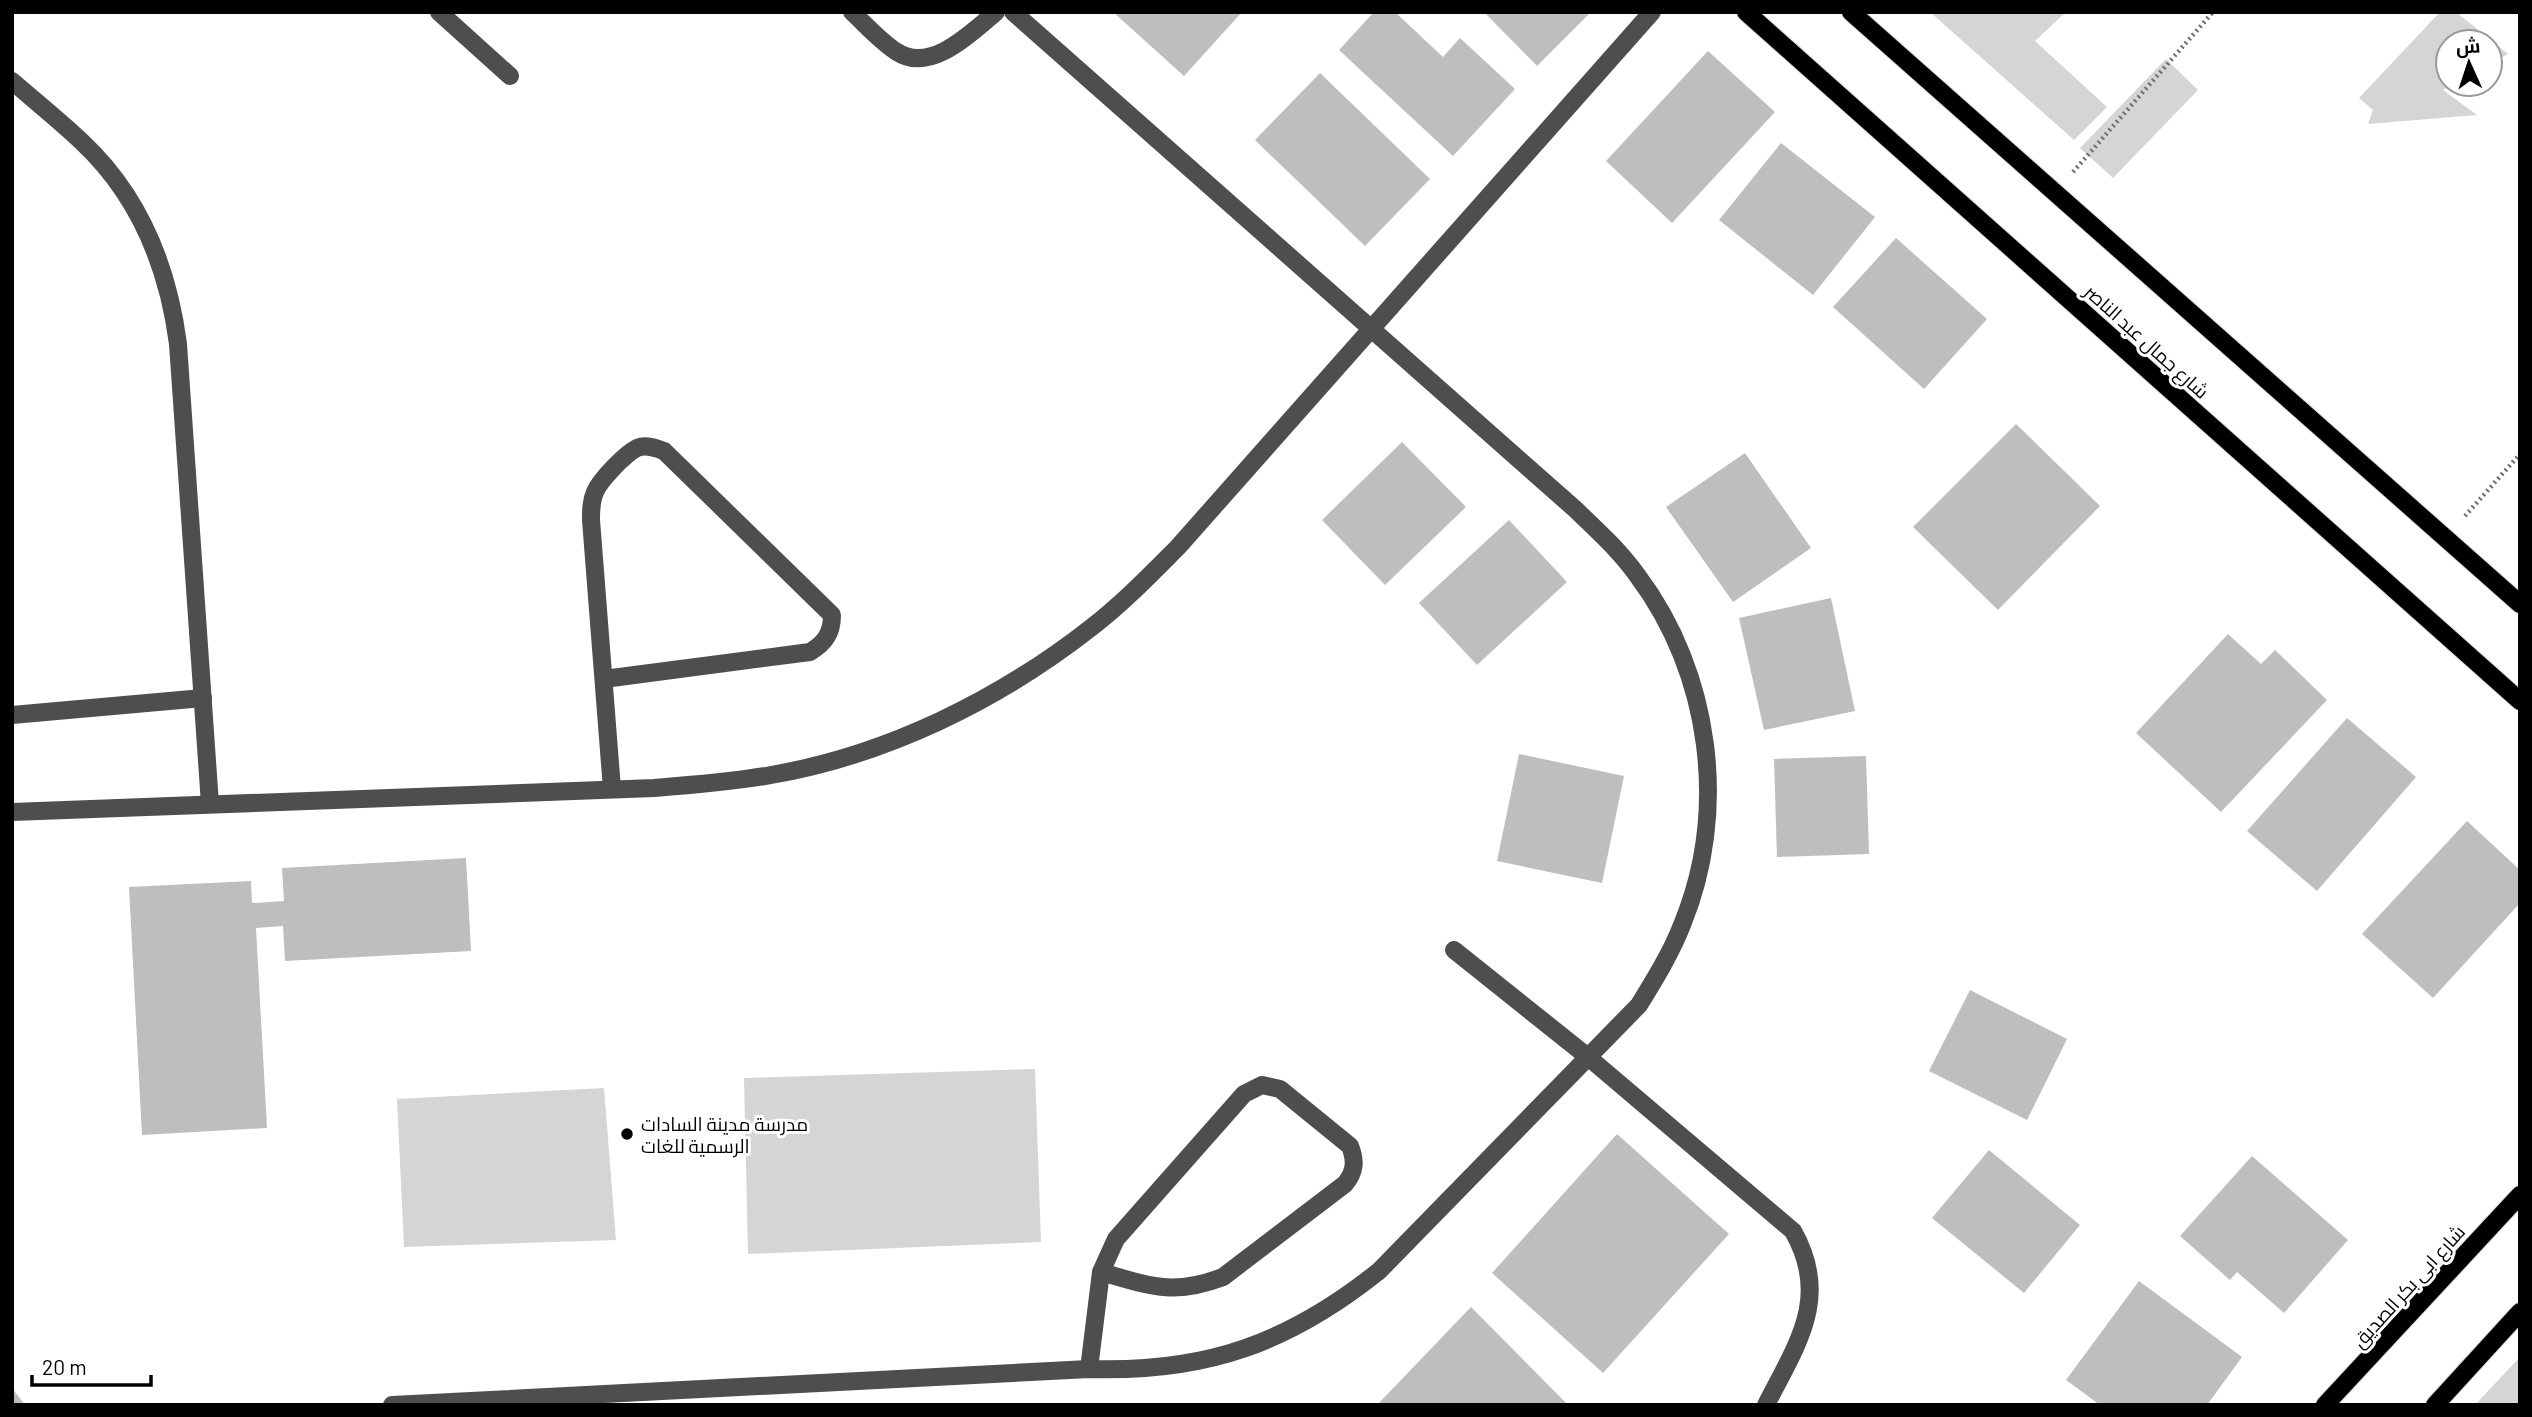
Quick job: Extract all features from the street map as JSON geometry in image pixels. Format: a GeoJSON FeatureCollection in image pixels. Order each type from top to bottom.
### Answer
{"type":"FeatureCollection","features":[{"type":"Feature","properties":{"kind":"main road","name":"شارع جمال عبد الناصر"},"geometry":{"type":"LineString","coordinates":[[1746,12],[2520,701]]}},
{"type":"Feature","properties":{"kind":"main road"},"geometry":{"type":"LineString","coordinates":[[1851,12],[2520,604]]}},
{"type":"Feature","properties":{"kind":"main road","name":"شارع ابى بكر الصديق"},"geometry":{"type":"LineString","coordinates":[[2325,1405],[2520,1195]]}},
{"type":"Feature","properties":{"kind":"main road"},"geometry":{"type":"LineString","coordinates":[[2435,1405],[2520,1312]]}},
{"type":"Feature","properties":{"kind":"street"},"geometry":{"type":"LineString","coordinates":[[439,12],[510,76]]}},
{"type":"Feature","properties":{"kind":"street"},"geometry":{"type":"LineString","coordinates":[[852,12],[898,53],[913,57],[928,56],[953,47],[996,12]]}},
{"type":"Feature","properties":{"kind":"street"},"geometry":{"type":"LineString","coordinates":[[392,1405],[498,1402],[1089,1369],[1129,1370],[1207,1360],[1281,1335],[1349,1295],[1379,1270],[1639,1004],[1664,966],[1683,923],[1697,880],[1706,834],[1709,788],[1706,743],[1682,654],[1662,614],[1637,575],[1608,540],[1013,12]]}},
{"type":"Feature","properties":{"kind":"street"},"geometry":{"type":"LineString","coordinates":[[12,811],[714,783],[773,775],[832,761],[889,742],[944,719],[997,692],[1046,661],[1094,626],[1137,588],[1178,547],[1652,12]]}},
{"type":"Feature","properties":{"kind":"street"},"geometry":{"type":"LineString","coordinates":[[12,81],[82,142],[108,170],[130,201],[148,235],[163,270],[173,306],[178,344],[210,804]]}},
{"type":"Feature","properties":{"kind":"street"},"geometry":{"type":"LineString","coordinates":[[604,679],[810,652],[821,645],[829,635],[832,615],[671,458],[656,447],[637,448],[601,480],[591,507],[612,789]]}},
{"type":"Feature","properties":{"kind":"street"},"geometry":{"type":"LineString","coordinates":[[12,715],[203,698]]}},
{"type":"Feature","properties":{"kind":"street"},"geometry":{"type":"LineString","coordinates":[[1454,950],[1588,1057],[1793,1231],[1808,1264],[1811,1282],[1807,1320],[1766,1405]]}},
{"type":"Feature","properties":{"kind":"street"},"geometry":{"type":"LineString","coordinates":[[1089,1369],[1101,1272],[1116,1239],[1244,1094],[1253,1087],[1262,1085],[1280,1089],[1350,1146],[1354,1169],[1345,1184],[1223,1277],[1201,1286],[1163,1289],[1101,1272]]}},
{"type":"Feature","properties":{"kind":"path"},"geometry":{"type":"LineString","coordinates":[[2055,193],[2213,12]]}},
{"type":"Feature","properties":{"kind":"path"},"geometry":{"type":"LineString","coordinates":[[2445,538],[2520,454]]}},
{"type":"Feature","properties":{"kind":"shaded area"},"geometry":{"type":"Polygon","coordinates":[[[1930,12],[2066,12],[2035,41],[2107,107],[2074,140],[1930,12]]]}},
{"type":"Feature","properties":{"kind":"shaded area"},"geometry":{"type":"Polygon","coordinates":[[[2440,12],[2456,12],[2476,28],[2434,28],[2434,98],[2454,98],[2477,115],[2368,124],[2373,110],[2359,98],[2440,12]]]}},
{"type":"Feature","properties":{"kind":"shaded area"},"geometry":{"type":"Polygon","coordinates":[[[2166,59],[2198,90],[2113,178],[2080,148],[2166,59]]]}},
{"type":"Feature","properties":{"kind":"shaded area"},"geometry":{"type":"Polygon","coordinates":[[[1035,1069],[1041,1242],[748,1254],[744,1078],[1035,1069]]]}},
{"type":"Feature","properties":{"kind":"shaded area"},"geometry":{"type":"Polygon","coordinates":[[[604,1088],[616,1240],[404,1247],[397,1099],[604,1088]]]}},
{"type":"Feature","properties":{"kind":"shaded area"},"geometry":{"type":"Polygon","coordinates":[[[2520,1357],[2520,1405],[2475,1405],[2520,1357]]]}},
{"type":"Feature","properties":{"kind":"building"},"geometry":{"type":"Polygon","coordinates":[[[1113,12],[1242,12],[1184,76],[1113,12]]]}},
{"type":"Feature","properties":{"kind":"building"},"geometry":{"type":"Polygon","coordinates":[[[1374,12],[1395,12],[1443,57],[1460,38],[1515,89],[1453,156],[1339,50],[1374,12]]]}},
{"type":"Feature","properties":{"kind":"building"},"geometry":{"type":"Polygon","coordinates":[[[1484,12],[1591,12],[1537,66],[1484,12]]]}},
{"type":"Feature","properties":{"kind":"building"},"geometry":{"type":"Polygon","coordinates":[[[1708,51],[1775,112],[1672,223],[1606,161],[1708,51]]]}},
{"type":"Feature","properties":{"kind":"building"},"geometry":{"type":"Polygon","coordinates":[[[1320,73],[1430,179],[1365,246],[1255,140],[1320,73]]]}},
{"type":"Feature","properties":{"kind":"building"},"geometry":{"type":"Polygon","coordinates":[[[1781,143],[1875,217],[1813,295],[1719,220],[1781,143]]]}},
{"type":"Feature","properties":{"kind":"building"},"geometry":{"type":"Polygon","coordinates":[[[1896,238],[1987,319],[1924,389],[1833,307],[1896,238]]]}},
{"type":"Feature","properties":{"kind":"building"},"geometry":{"type":"Polygon","coordinates":[[[2016,424],[2100,506],[1998,610],[1913,527],[2016,424]]]}},
{"type":"Feature","properties":{"kind":"building"},"geometry":{"type":"Polygon","coordinates":[[[1402,442],[1466,507],[1385,585],[1322,520],[1402,442]]]}},
{"type":"Feature","properties":{"kind":"building"},"geometry":{"type":"Polygon","coordinates":[[[1745,453],[1811,548],[1733,602],[1666,507],[1745,453]]]}},
{"type":"Feature","properties":{"kind":"building"},"geometry":{"type":"Polygon","coordinates":[[[1509,520],[1567,582],[1477,665],[1419,603],[1509,520]]]}},
{"type":"Feature","properties":{"kind":"building"},"geometry":{"type":"Polygon","coordinates":[[[1831,598],[1855,711],[1764,730],[1739,618],[1831,598]]]}},
{"type":"Feature","properties":{"kind":"building"},"geometry":{"type":"Polygon","coordinates":[[[2228,634],[2261,664],[2275,650],[2327,700],[2221,812],[2136,733],[2228,634]]]}},
{"type":"Feature","properties":{"kind":"building"},"geometry":{"type":"Polygon","coordinates":[[[2347,718],[2416,777],[2317,891],[2247,831],[2347,718]]]}},
{"type":"Feature","properties":{"kind":"building"},"geometry":{"type":"Polygon","coordinates":[[[1519,754],[1624,776],[1602,883],[1497,861],[1519,754]]]}},
{"type":"Feature","properties":{"kind":"building"},"geometry":{"type":"Polygon","coordinates":[[[1866,756],[1869,854],[1777,857],[1774,759],[1866,756]]]}},
{"type":"Feature","properties":{"kind":"building"},"geometry":{"type":"Polygon","coordinates":[[[2467,821],[2520,870],[2520,903],[2433,998],[2362,934],[2467,821]]]}},
{"type":"Feature","properties":{"kind":"building"},"geometry":{"type":"Polygon","coordinates":[[[466,858],[471,951],[285,961],[283,926],[256,928],[267,1128],[142,1135],[129,887],[251,881],[252,903],[284,901],[282,868],[466,858]]]}},
{"type":"Feature","properties":{"kind":"building"},"geometry":{"type":"Polygon","coordinates":[[[1970,990],[2067,1039],[2027,1120],[1929,1071],[1970,990]]]}},
{"type":"Feature","properties":{"kind":"building"},"geometry":{"type":"Polygon","coordinates":[[[1617,1134],[1729,1234],[1603,1373],[1492,1273],[1617,1134]]]}},
{"type":"Feature","properties":{"kind":"building"},"geometry":{"type":"Polygon","coordinates":[[[1989,1150],[2080,1225],[2024,1293],[1932,1218],[1989,1150]]]}},
{"type":"Feature","properties":{"kind":"building"},"geometry":{"type":"Polygon","coordinates":[[[2252,1156],[2348,1240],[2284,1313],[2237,1272],[2230,1280],[2180,1236],[2252,1156]]]}},
{"type":"Feature","properties":{"kind":"building"},"geometry":{"type":"Polygon","coordinates":[[[2139,1281],[2242,1357],[2207,1405],[2100,1405],[2066,1380],[2139,1281]]]}},
{"type":"Feature","properties":{"kind":"building"},"geometry":{"type":"Polygon","coordinates":[[[1471,1307],[1568,1405],[1377,1405],[1471,1307]]]}},
{"type":"Feature","properties":{"kind":"building"},"geometry":{"type":"Polygon","coordinates":[[[12,1388],[25,1405],[12,1405],[12,1388]]]}},
{"type":"Feature","properties":{"kind":"place","name":"مدرسة مدينة السادات الرسمية للغات"},"geometry":{"type":"Point","coordinates":[627,1134]}}]}
